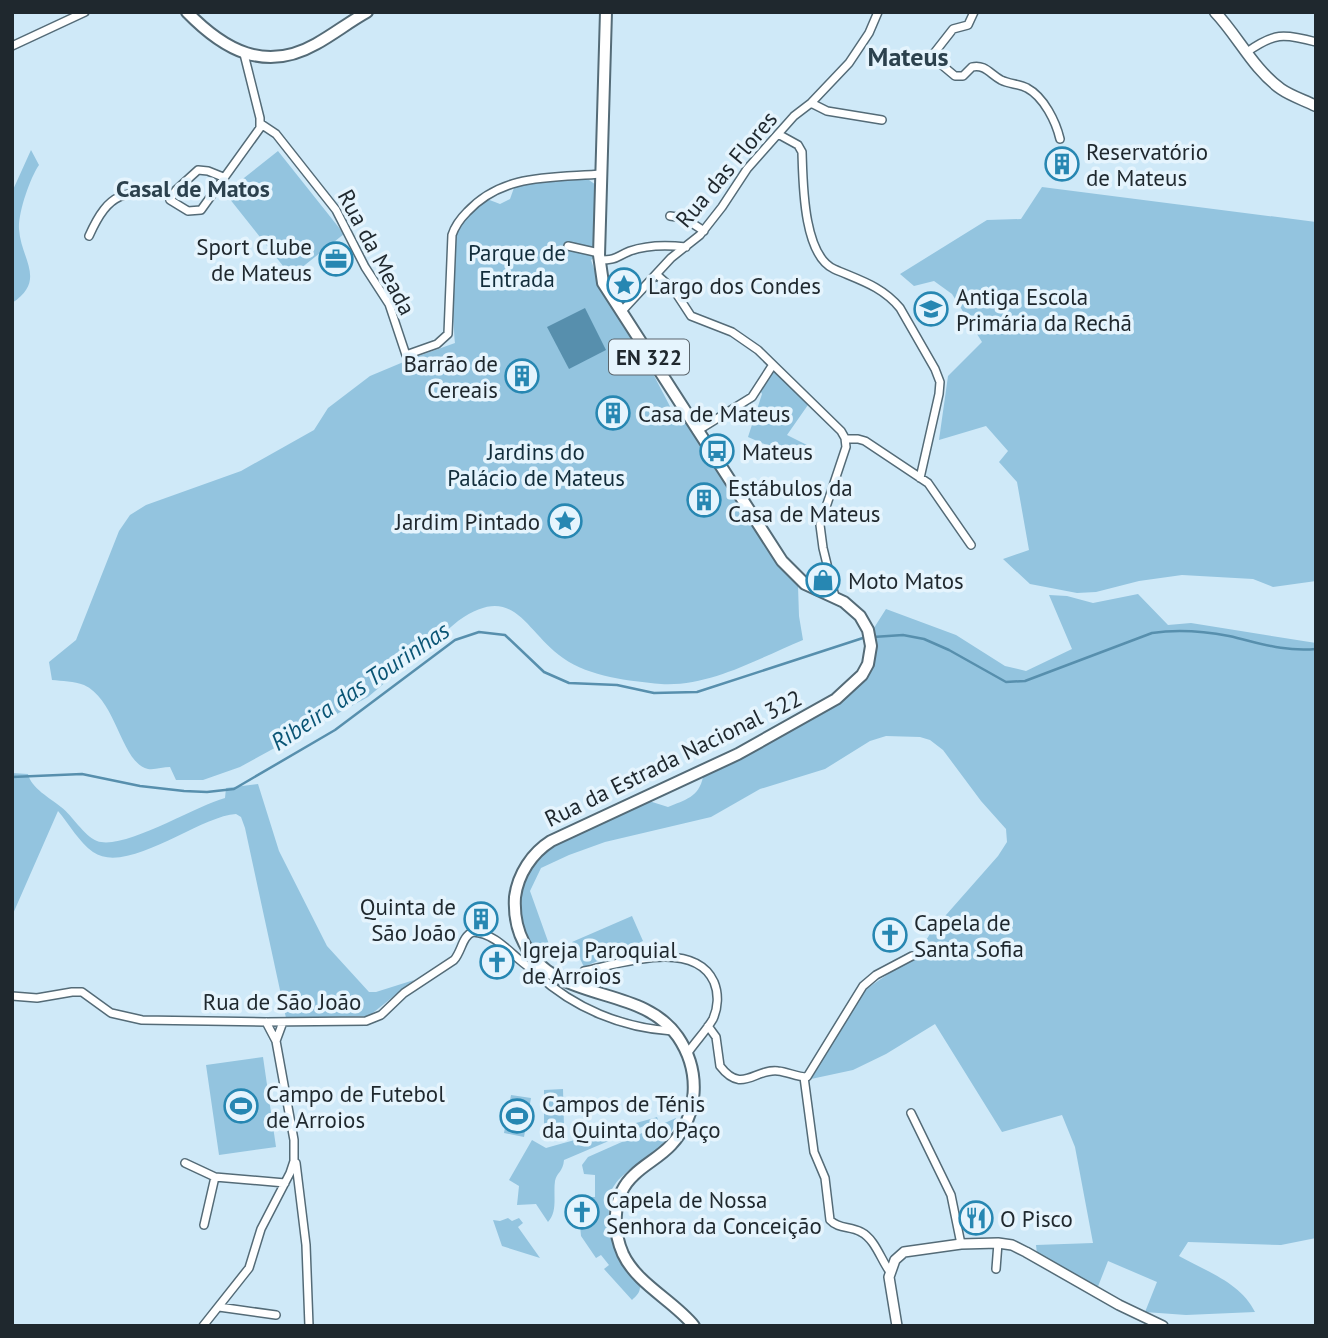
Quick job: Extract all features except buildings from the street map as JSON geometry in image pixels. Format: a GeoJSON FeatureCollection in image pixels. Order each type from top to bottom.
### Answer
{"type":"FeatureCollection","features":[{"type":"Feature","properties":{"kind":"main road"},"geometry":{"type":"LineString","coordinates":[[187,12],[215,39],[244,54],[271,57],[295,53],[316,44],[367,12]]}},
{"type":"Feature","properties":{"kind":"main road","name":"Rua da Estrada Nacional 322"},"geometry":{"type":"LineString","coordinates":[[606,12],[599,256],[603,283],[787,568],[805,584],[835,597],[857,613],[869,635],[871,653],[866,667],[855,682],[836,699],[726,761],[559,836],[535,854],[518,884],[515,898],[516,921],[530,954],[552,975],[656,1015],[673,1031],[687,1054],[695,1087],[688,1120],[670,1147],[627,1182],[620,1196],[616,1218],[620,1245],[629,1263],[694,1326]]}},
{"type":"Feature","properties":{"kind":"main road"},"geometry":{"type":"LineString","coordinates":[[1215,12],[1259,69],[1280,88],[1316,106]]}},
{"type":"Feature","properties":{"kind":"street"},"geometry":{"type":"LineString","coordinates":[[12,46],[83,12]]}},
{"type":"Feature","properties":{"kind":"street","name":"Rua das Flores"},"geometry":{"type":"LineString","coordinates":[[621,312],[656,274],[704,231],[743,174],[857,53],[878,12]]}},
{"type":"Feature","properties":{"kind":"street"},"geometry":{"type":"LineString","coordinates":[[974,12],[968,24],[953,29],[944,38],[935,52],[937,61],[958,77],[964,76],[971,67],[979,66],[1002,80],[1029,89],[1047,110],[1060,139]]}},
{"type":"Feature","properties":{"kind":"street"},"geometry":{"type":"LineString","coordinates":[[1247,52],[1271,36],[1316,42]]}},
{"type":"Feature","properties":{"kind":"street"},"geometry":{"type":"LineString","coordinates":[[223,177],[206,170],[198,170],[170,199],[173,204],[188,211],[199,211],[261,124],[244,54]]}},
{"type":"Feature","properties":{"kind":"street"},"geometry":{"type":"LineString","coordinates":[[811,103],[827,111],[881,120]]}},
{"type":"Feature","properties":{"kind":"street","name":"Rua da Meada"},"geometry":{"type":"LineString","coordinates":[[261,124],[276,134],[336,210],[369,275],[389,304],[406,355],[438,344],[448,334],[452,235],[456,225],[473,205],[498,187],[514,182],[601,174]]}},
{"type":"Feature","properties":{"kind":"street"},"geometry":{"type":"LineString","coordinates":[[779,134],[798,145],[802,152],[804,205],[822,260],[835,269],[872,284],[893,300],[939,378],[939,394],[920,478]]}},
{"type":"Feature","properties":{"kind":"street"},"geometry":{"type":"LineString","coordinates":[[89,236],[103,209],[118,197],[135,192],[172,194]]}},
{"type":"Feature","properties":{"kind":"street"},"geometry":{"type":"LineString","coordinates":[[670,216],[684,218],[704,231]]}},
{"type":"Feature","properties":{"kind":"street"},"geometry":{"type":"LineString","coordinates":[[568,246],[616,260],[627,252],[643,248],[686,247]]}},
{"type":"Feature","properties":{"kind":"street"},"geometry":{"type":"LineString","coordinates":[[656,274],[674,290],[688,314],[738,335],[758,350],[811,400],[846,439],[865,441],[934,490],[971,545]]}},
{"type":"Feature","properties":{"kind":"street"},"geometry":{"type":"LineString","coordinates":[[697,430],[752,397],[772,366]]}},
{"type":"Feature","properties":{"kind":"street"},"geometry":{"type":"LineString","coordinates":[[835,597],[820,525],[845,450],[846,439]]}},
{"type":"Feature","properties":{"kind":"street","name":"Rua de São João"},"geometry":{"type":"LineString","coordinates":[[12,996],[37,999],[77,991],[88,995],[111,1013],[134,1018],[266,1022],[374,1019],[404,993],[454,960],[466,937],[473,932],[494,938],[532,969],[543,975],[552,975]]}},
{"type":"Feature","properties":{"kind":"street"},"geometry":{"type":"LineString","coordinates":[[708,1026],[716,1037],[719,1064],[732,1077],[748,1080],[776,1070],[804,1077],[810,1074],[865,984],[876,975],[912,956]]}},
{"type":"Feature","properties":{"kind":"street"},"geometry":{"type":"LineString","coordinates":[[584,971],[653,958],[674,957],[691,961],[709,974],[716,989],[716,1010],[708,1026],[687,1054]]}},
{"type":"Feature","properties":{"kind":"street"},"geometry":{"type":"LineString","coordinates":[[532,969],[559,993],[584,1008],[624,1023],[673,1031]]}},
{"type":"Feature","properties":{"kind":"street"},"geometry":{"type":"LineString","coordinates":[[266,1022],[276,1041],[295,1154],[306,1245],[309,1326]]}},
{"type":"Feature","properties":{"kind":"street"},"geometry":{"type":"LineString","coordinates":[[276,1041],[283,1022]]}},
{"type":"Feature","properties":{"kind":"street"},"geometry":{"type":"LineString","coordinates":[[681,1042],[700,1036]]}},
{"type":"Feature","properties":{"kind":"street"},"geometry":{"type":"LineString","coordinates":[[804,1077],[814,1149],[825,1178],[830,1220],[835,1225],[856,1230],[867,1237],[890,1272]]}},
{"type":"Feature","properties":{"kind":"street"},"geometry":{"type":"LineString","coordinates":[[911,1113],[951,1195],[961,1244]]}},
{"type":"Feature","properties":{"kind":"street"},"geometry":{"type":"LineString","coordinates":[[203,1326],[249,1268],[262,1226],[293,1167],[295,1154]]}},
{"type":"Feature","properties":{"kind":"street"},"geometry":{"type":"LineString","coordinates":[[185,1163],[215,1177],[285,1183]]}},
{"type":"Feature","properties":{"kind":"street"},"geometry":{"type":"LineString","coordinates":[[204,1225],[215,1177]]}},
{"type":"Feature","properties":{"kind":"street"},"geometry":{"type":"LineString","coordinates":[[897,1326],[889,1282],[895,1260],[904,1252],[961,1244],[998,1243],[1012,1245],[1026,1252],[1119,1306],[1163,1326]]}},
{"type":"Feature","properties":{"kind":"street"},"geometry":{"type":"LineString","coordinates":[[996,1269],[998,1243]]}},
{"type":"Feature","properties":{"kind":"street"},"geometry":{"type":"LineString","coordinates":[[219,1307],[276,1315]]}},
{"type":"Feature","properties":{"kind":"green space"},"geometry":{"type":"Polygon","coordinates":[[[31,150],[39,165],[25,196],[19,229],[30,278],[28,286],[12,303],[12,192],[31,150]]]}},
{"type":"Feature","properties":{"kind":"green space"},"geometry":{"type":"Polygon","coordinates":[[[278,151],[344,234],[291,276],[225,193],[278,151]]]}},
{"type":"Feature","properties":{"kind":"green space","name":"Jardins do Palácio de Mateus"},"geometry":{"type":"Polygon","coordinates":[[[589,180],[596,185],[594,258],[591,260],[600,286],[650,368],[675,416],[680,413],[777,565],[798,586],[803,640],[716,676],[679,684],[649,683],[585,670],[563,658],[517,614],[506,608],[493,606],[477,610],[458,621],[368,697],[240,767],[203,780],[176,780],[170,767],[148,769],[139,764],[95,693],[84,685],[52,680],[49,662],[76,640],[119,531],[130,515],[146,505],[241,471],[314,430],[328,408],[370,376],[455,343],[453,264],[460,225],[487,199],[500,204],[510,199],[515,185],[589,180]]]}},
{"type":"Feature","properties":{"kind":"green space"},"geometry":{"type":"Polygon","coordinates":[[[1042,187],[1316,222],[1316,581],[1273,587],[1253,579],[1182,575],[1139,581],[1096,592],[1077,593],[1030,584],[1003,559],[1029,550],[1017,482],[999,462],[1008,451],[986,426],[939,440],[948,376],[982,342],[952,294],[934,281],[914,286],[900,274],[987,220],[1021,219],[1042,187]]]}},
{"type":"Feature","properties":{"kind":"green space"},"geometry":{"type":"Polygon","coordinates":[[[772,369],[810,402],[787,435],[807,445],[799,459],[748,437],[762,394],[760,390],[772,369]]]}},
{"type":"Feature","properties":{"kind":"green space"},"geometry":{"type":"Polygon","coordinates":[[[1138,594],[1168,625],[1191,623],[1316,643],[1316,1238],[1281,1245],[1188,1242],[1179,1256],[1232,1285],[1255,1312],[1186,1315],[1145,1312],[1157,1282],[1108,1261],[1097,1289],[1037,1254],[1036,1245],[1093,1243],[1075,1147],[1062,1115],[1002,1132],[935,1024],[886,1054],[853,1070],[811,1079],[866,989],[918,954],[931,932],[998,856],[1007,842],[1006,829],[943,750],[930,740],[886,736],[870,741],[825,769],[760,789],[711,817],[605,842],[569,855],[541,868],[530,891],[550,947],[536,954],[523,926],[521,897],[524,882],[540,856],[555,843],[649,801],[668,807],[685,800],[695,793],[703,777],[757,749],[854,690],[861,683],[872,631],[886,609],[956,635],[1005,666],[1026,671],[1072,649],[1049,595],[1067,596],[1093,603],[1138,594]]]}},
{"type":"Feature","properties":{"kind":"green space"},"geometry":{"type":"Polygon","coordinates":[[[12,773],[28,774],[37,788],[87,834],[97,841],[109,842],[141,834],[225,798],[226,788],[258,784],[279,851],[327,946],[369,992],[414,980],[369,1016],[286,1018],[245,828],[241,817],[236,814],[203,824],[143,851],[107,857],[88,848],[58,811],[12,916],[12,773]]]}},
{"type":"Feature","properties":{"kind":"green space"},"geometry":{"type":"Polygon","coordinates":[[[632,916],[643,941],[584,967],[572,942],[632,916]]]}},
{"type":"Feature","properties":{"kind":"green space","name":"Campo de Futebol de Arroios"},"geometry":{"type":"Polygon","coordinates":[[[263,1057],[276,1147],[219,1155],[206,1065],[263,1057]]]}},
{"type":"Feature","properties":{"kind":"green space","name":"Campos de Ténis da Quinta do Paço"},"geometry":{"type":"Polygon","coordinates":[[[563,1089],[564,1127],[544,1128],[544,1090],[563,1089]]]}},
{"type":"Feature","properties":{"kind":"green space","name":"Campos de Ténis da Quinta do Paço"},"geometry":{"type":"Polygon","coordinates":[[[511,1095],[531,1098],[524,1137],[504,1133],[511,1095]]]}},
{"type":"Feature","properties":{"kind":"green space"},"geometry":{"type":"Polygon","coordinates":[[[657,1117],[658,1120],[564,1160],[555,1181],[554,1208],[548,1222],[536,1204],[517,1205],[519,1186],[509,1180],[532,1140],[546,1148],[657,1117]]]}},
{"type":"Feature","properties":{"kind":"green space"},"geometry":{"type":"Polygon","coordinates":[[[676,1118],[663,1144],[629,1170],[612,1190],[609,1210],[613,1241],[621,1261],[640,1287],[639,1293],[632,1300],[604,1269],[609,1265],[601,1255],[596,1258],[581,1236],[579,1215],[585,1215],[585,1208],[591,1208],[592,1197],[595,1197],[595,1175],[584,1174],[582,1165],[588,1157],[676,1118]]]}},
{"type":"Feature","properties":{"kind":"green space"},"geometry":{"type":"Polygon","coordinates":[[[508,1218],[512,1221],[519,1218],[523,1223],[518,1227],[540,1258],[502,1246],[493,1220],[508,1218]]]}},
{"type":"Feature","properties":{"kind":"shaded area"},"geometry":{"type":"Polygon","coordinates":[[[585,308],[606,350],[569,369],[547,327],[585,308]]]}},
{"type":"Feature","properties":{"kind":"waterway","name":"Ribeira das Tourinhas"},"geometry":{"type":"LineString","coordinates":[[12,777],[82,774],[140,786],[184,791],[234,789],[335,730],[455,640],[479,632],[505,635],[544,672],[569,683],[617,685],[654,693],[697,692],[866,637]]}},
{"type":"Feature","properties":{"kind":"waterway","name":"Ribeira das Tourinhas"},"geometry":{"type":"LineString","coordinates":[[873,637],[903,635],[924,639],[1006,682],[1025,681],[1152,633],[1210,633],[1282,648],[1316,649]]}},
{"type":"Feature","properties":{"kind":"place","name":"Reservatório de Mateus"},"geometry":{"type":"Point","coordinates":[1062,164]}},
{"type":"Feature","properties":{"kind":"place","name":"Sport Clube de Mateus"},"geometry":{"type":"Point","coordinates":[336,259]}},
{"type":"Feature","properties":{"kind":"place","name":"Largo dos Condes"},"geometry":{"type":"Point","coordinates":[624,285]}},
{"type":"Feature","properties":{"kind":"place","name":"Antiga Escola Primária da Rechã"},"geometry":{"type":"Point","coordinates":[931,309]}},
{"type":"Feature","properties":{"kind":"place","name":"Barrão de Cereais"},"geometry":{"type":"Point","coordinates":[522,376]}},
{"type":"Feature","properties":{"kind":"place","name":"Casa de Mateus"},"geometry":{"type":"Point","coordinates":[613,413]}},
{"type":"Feature","properties":{"kind":"place","name":"Mateus"},"geometry":{"type":"Point","coordinates":[717,451]}},
{"type":"Feature","properties":{"kind":"place","name":"Estábulos da Casa de Mateus"},"geometry":{"type":"Point","coordinates":[704,500]}},
{"type":"Feature","properties":{"kind":"place","name":"Jardim Pintado"},"geometry":{"type":"Point","coordinates":[565,521]}},
{"type":"Feature","properties":{"kind":"place","name":"Moto Matos"},"geometry":{"type":"Point","coordinates":[823,580]}},
{"type":"Feature","properties":{"kind":"place","name":"Quinta de São João"},"geometry":{"type":"Point","coordinates":[481,919]}},
{"type":"Feature","properties":{"kind":"place","name":"Capela de Santa Sofia"},"geometry":{"type":"Point","coordinates":[890,935]}},
{"type":"Feature","properties":{"kind":"place","name":"Igreja Paroquial de Arroios"},"geometry":{"type":"Point","coordinates":[497,962]}},
{"type":"Feature","properties":{"kind":"place","name":"Campo de Futebol de Arroios"},"geometry":{"type":"Point","coordinates":[241,1106]}},
{"type":"Feature","properties":{"kind":"place","name":"Campos de Ténis da Quinta do Paço"},"geometry":{"type":"Point","coordinates":[517,1116]}},
{"type":"Feature","properties":{"kind":"place","name":"Capela de Nossa Senhora da Conceição"},"geometry":{"type":"Point","coordinates":[582,1212]}},
{"type":"Feature","properties":{"kind":"place","name":"O Pisco"},"geometry":{"type":"Point","coordinates":[976,1218]}},
{"type":"Feature","properties":{"kind":"district","name":"Mateus"},"geometry":{"type":"Point","coordinates":[908,56]}},
{"type":"Feature","properties":{"kind":"district","name":"Casal de Matos"},"geometry":{"type":"Point","coordinates":[193,188]}},
{"type":"Feature","properties":{"kind":"park label","name":"Parque de Entrada"},"geometry":{"type":"Point","coordinates":[517,265]}}]}
